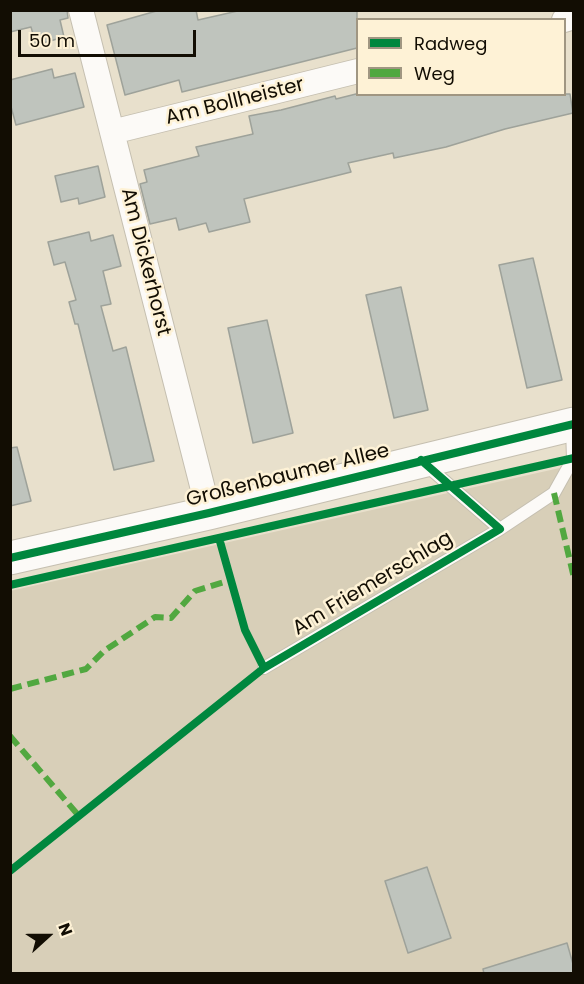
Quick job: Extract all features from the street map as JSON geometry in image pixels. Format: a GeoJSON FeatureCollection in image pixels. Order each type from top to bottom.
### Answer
{"type":"FeatureCollection","features":[{"type":"Feature","properties":{"kind":"main road","name":"Großenbaumer Allee"},"geometry":{"type":"LineString","coordinates":[[10,558],[208,513],[573,424]]}},
{"type":"Feature","properties":{"kind":"street","name":"Am Dickerhorst"},"geometry":{"type":"LineString","coordinates":[[81,10],[208,513]]}},
{"type":"Feature","properties":{"kind":"street","name":"Am Bollheister"},"geometry":{"type":"LineString","coordinates":[[112,132],[356,71]]}},
{"type":"Feature","properties":{"kind":"lane","name":"Am Friemerschlag"},"geometry":{"type":"LineString","coordinates":[[264,668],[500,529],[554,493],[573,459],[573,424]]}},
{"type":"Feature","properties":{"kind":"lane"},"geometry":{"type":"LineString","coordinates":[[421,460],[500,529]]}},
{"type":"Feature","properties":{"kind":"shaded area"},"geometry":{"type":"Polygon","coordinates":[[[573,465],[573,973],[11,973],[10,591],[573,465]]]}},
{"type":"Feature","properties":{"kind":"building"},"geometry":{"type":"Polygon","coordinates":[[[10,10],[67,10],[68,18],[60,20],[64,37],[36,45],[31,27],[10,32],[10,10]]]}},
{"type":"Feature","properties":{"kind":"building"},"geometry":{"type":"Polygon","coordinates":[[[160,10],[196,10],[198,20],[242,10],[357,10],[356,48],[182,92],[179,80],[125,95],[107,25],[160,10]]]}},
{"type":"Feature","properties":{"kind":"building"},"geometry":{"type":"Polygon","coordinates":[[[52,69],[54,78],[75,73],[84,107],[16,125],[10,103],[10,80],[52,69]]]}},
{"type":"Feature","properties":{"kind":"building"},"geometry":{"type":"Polygon","coordinates":[[[356,94],[356,96],[566,96],[570,94],[573,113],[505,129],[446,147],[394,158],[393,153],[348,163],[351,172],[244,199],[250,222],[209,232],[206,223],[179,230],[176,218],[150,224],[140,184],[147,182],[144,170],[199,156],[196,147],[253,134],[249,116],[335,96],[336,99],[356,94]]]}},
{"type":"Feature","properties":{"kind":"building"},"geometry":{"type":"Polygon","coordinates":[[[98,166],[105,197],[79,204],[78,198],[61,202],[55,176],[98,166]]]}},
{"type":"Feature","properties":{"kind":"building"},"geometry":{"type":"Polygon","coordinates":[[[89,232],[91,241],[113,235],[121,266],[103,271],[111,304],[101,306],[113,351],[126,347],[154,461],[114,470],[78,324],[75,324],[69,302],[76,300],[65,262],[54,265],[48,242],[89,232]]]}},
{"type":"Feature","properties":{"kind":"building"},"geometry":{"type":"Polygon","coordinates":[[[533,258],[562,380],[527,388],[499,265],[533,258]]]}},
{"type":"Feature","properties":{"kind":"building"},"geometry":{"type":"Polygon","coordinates":[[[401,287],[428,410],[394,418],[366,295],[401,287]]]}},
{"type":"Feature","properties":{"kind":"building"},"geometry":{"type":"Polygon","coordinates":[[[267,320],[293,433],[253,443],[228,328],[267,320]]]}},
{"type":"Feature","properties":{"kind":"building"},"geometry":{"type":"Polygon","coordinates":[[[17,447],[31,501],[10,506],[10,448],[17,447]]]}},
{"type":"Feature","properties":{"kind":"building"},"geometry":{"type":"Polygon","coordinates":[[[427,867],[451,938],[408,953],[385,881],[427,867]]]}},
{"type":"Feature","properties":{"kind":"building"},"geometry":{"type":"Polygon","coordinates":[[[567,943],[573,964],[573,974],[484,974],[483,969],[567,943]]]}},
{"type":"Feature","properties":{"kind":"marked path"},"geometry":{"type":"LineString","coordinates":[[554,493],[574,578]]}},
{"type":"Feature","properties":{"kind":"marked path"},"geometry":{"type":"LineString","coordinates":[[10,689],[86,669],[104,651],[155,617],[171,618],[195,591],[231,580]]}},
{"type":"Feature","properties":{"kind":"marked path"},"geometry":{"type":"LineString","coordinates":[[10,736],[79,816]]}},
{"type":"Feature","properties":{"kind":"cycle path"},"geometry":{"type":"LineString","coordinates":[[10,558],[209,513],[574,424]]}},
{"type":"Feature","properties":{"kind":"cycle path"},"geometry":{"type":"LineString","coordinates":[[10,585],[574,458]]}},
{"type":"Feature","properties":{"kind":"cycle path"},"geometry":{"type":"LineString","coordinates":[[264,668],[500,529],[421,460]]}},
{"type":"Feature","properties":{"kind":"cycle path"},"geometry":{"type":"LineString","coordinates":[[10,871],[264,668],[245,630],[219,538]]}}]}
